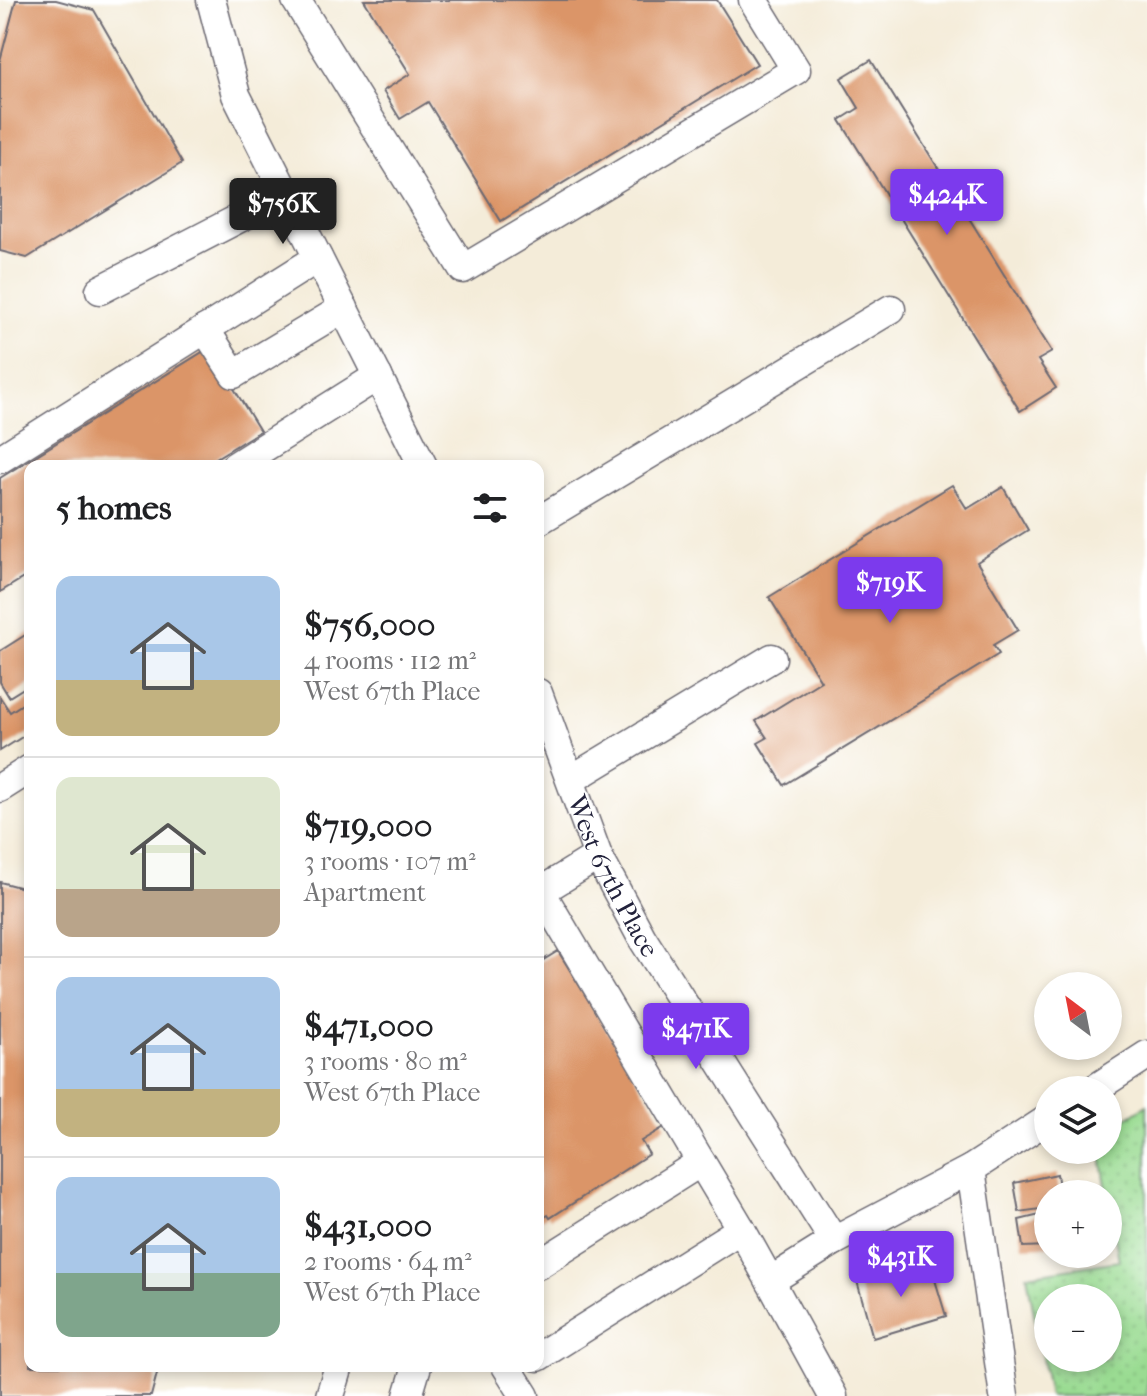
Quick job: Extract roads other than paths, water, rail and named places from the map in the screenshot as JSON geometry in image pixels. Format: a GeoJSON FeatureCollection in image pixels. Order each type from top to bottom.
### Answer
{"type":"FeatureCollection","features":[{"type":"Feature","properties":{"kind":"street"},"geometry":{"type":"LineString","coordinates":[[211,0],[236,95],[420,460]]}},
{"type":"Feature","properties":{"kind":"street"},"geometry":{"type":"LineString","coordinates":[[296,0],[463,269],[796,70],[757,1]]}},
{"type":"Feature","properties":{"kind":"street"},"geometry":{"type":"LineString","coordinates":[[100,290],[286,194]]}},
{"type":"Feature","properties":{"kind":"street"},"geometry":{"type":"LineString","coordinates":[[0,459],[318,258]]}},
{"type":"Feature","properties":{"kind":"street"},"geometry":{"type":"LineString","coordinates":[[205,329],[234,374],[344,308]]}},
{"type":"Feature","properties":{"kind":"street"},"geometry":{"type":"LineString","coordinates":[[544,517],[891,309]]}},
{"type":"Feature","properties":{"kind":"street"},"geometry":{"type":"LineString","coordinates":[[245,460],[378,376]]}},
{"type":"Feature","properties":{"kind":"street"},"geometry":{"type":"LineString","coordinates":[[572,779],[772,658]]}},
{"type":"Feature","properties":{"kind":"street","name":"West 67th Place"},"geometry":{"type":"LineString","coordinates":[[544,708],[598,856],[642,938],[834,1241]]}},
{"type":"Feature","properties":{"kind":"street"},"geometry":{"type":"LineString","coordinates":[[0,788],[24,773]]}},
{"type":"Feature","properties":{"kind":"street"},"geometry":{"type":"LineString","coordinates":[[544,889],[598,856]]}},
{"type":"Feature","properties":{"kind":"street"},"geometry":{"type":"LineString","coordinates":[[544,900],[741,1229],[833,1396]]}},
{"type":"Feature","properties":{"kind":"street"},"geometry":{"type":"LineString","coordinates":[[1115,1076],[1147,1055]]}},
{"type":"Feature","properties":{"kind":"street"},"geometry":{"type":"LineString","coordinates":[[770,1281],[834,1241],[971,1169],[1034,1128]]}},
{"type":"Feature","properties":{"kind":"street"},"geometry":{"type":"LineString","coordinates":[[544,1261],[701,1162]]}},
{"type":"Feature","properties":{"kind":"street"},"geometry":{"type":"LineString","coordinates":[[971,1169],[1004,1396]]}},
{"type":"Feature","properties":{"kind":"street"},"geometry":{"type":"LineString","coordinates":[[544,1353],[741,1229]]}},
{"type":"Feature","properties":{"kind":"street"},"geometry":{"type":"LineString","coordinates":[[330,1396],[337,1372]]}},
{"type":"Feature","properties":{"kind":"street"},"geometry":{"type":"LineString","coordinates":[[408,1396],[415,1372]]}}]}
